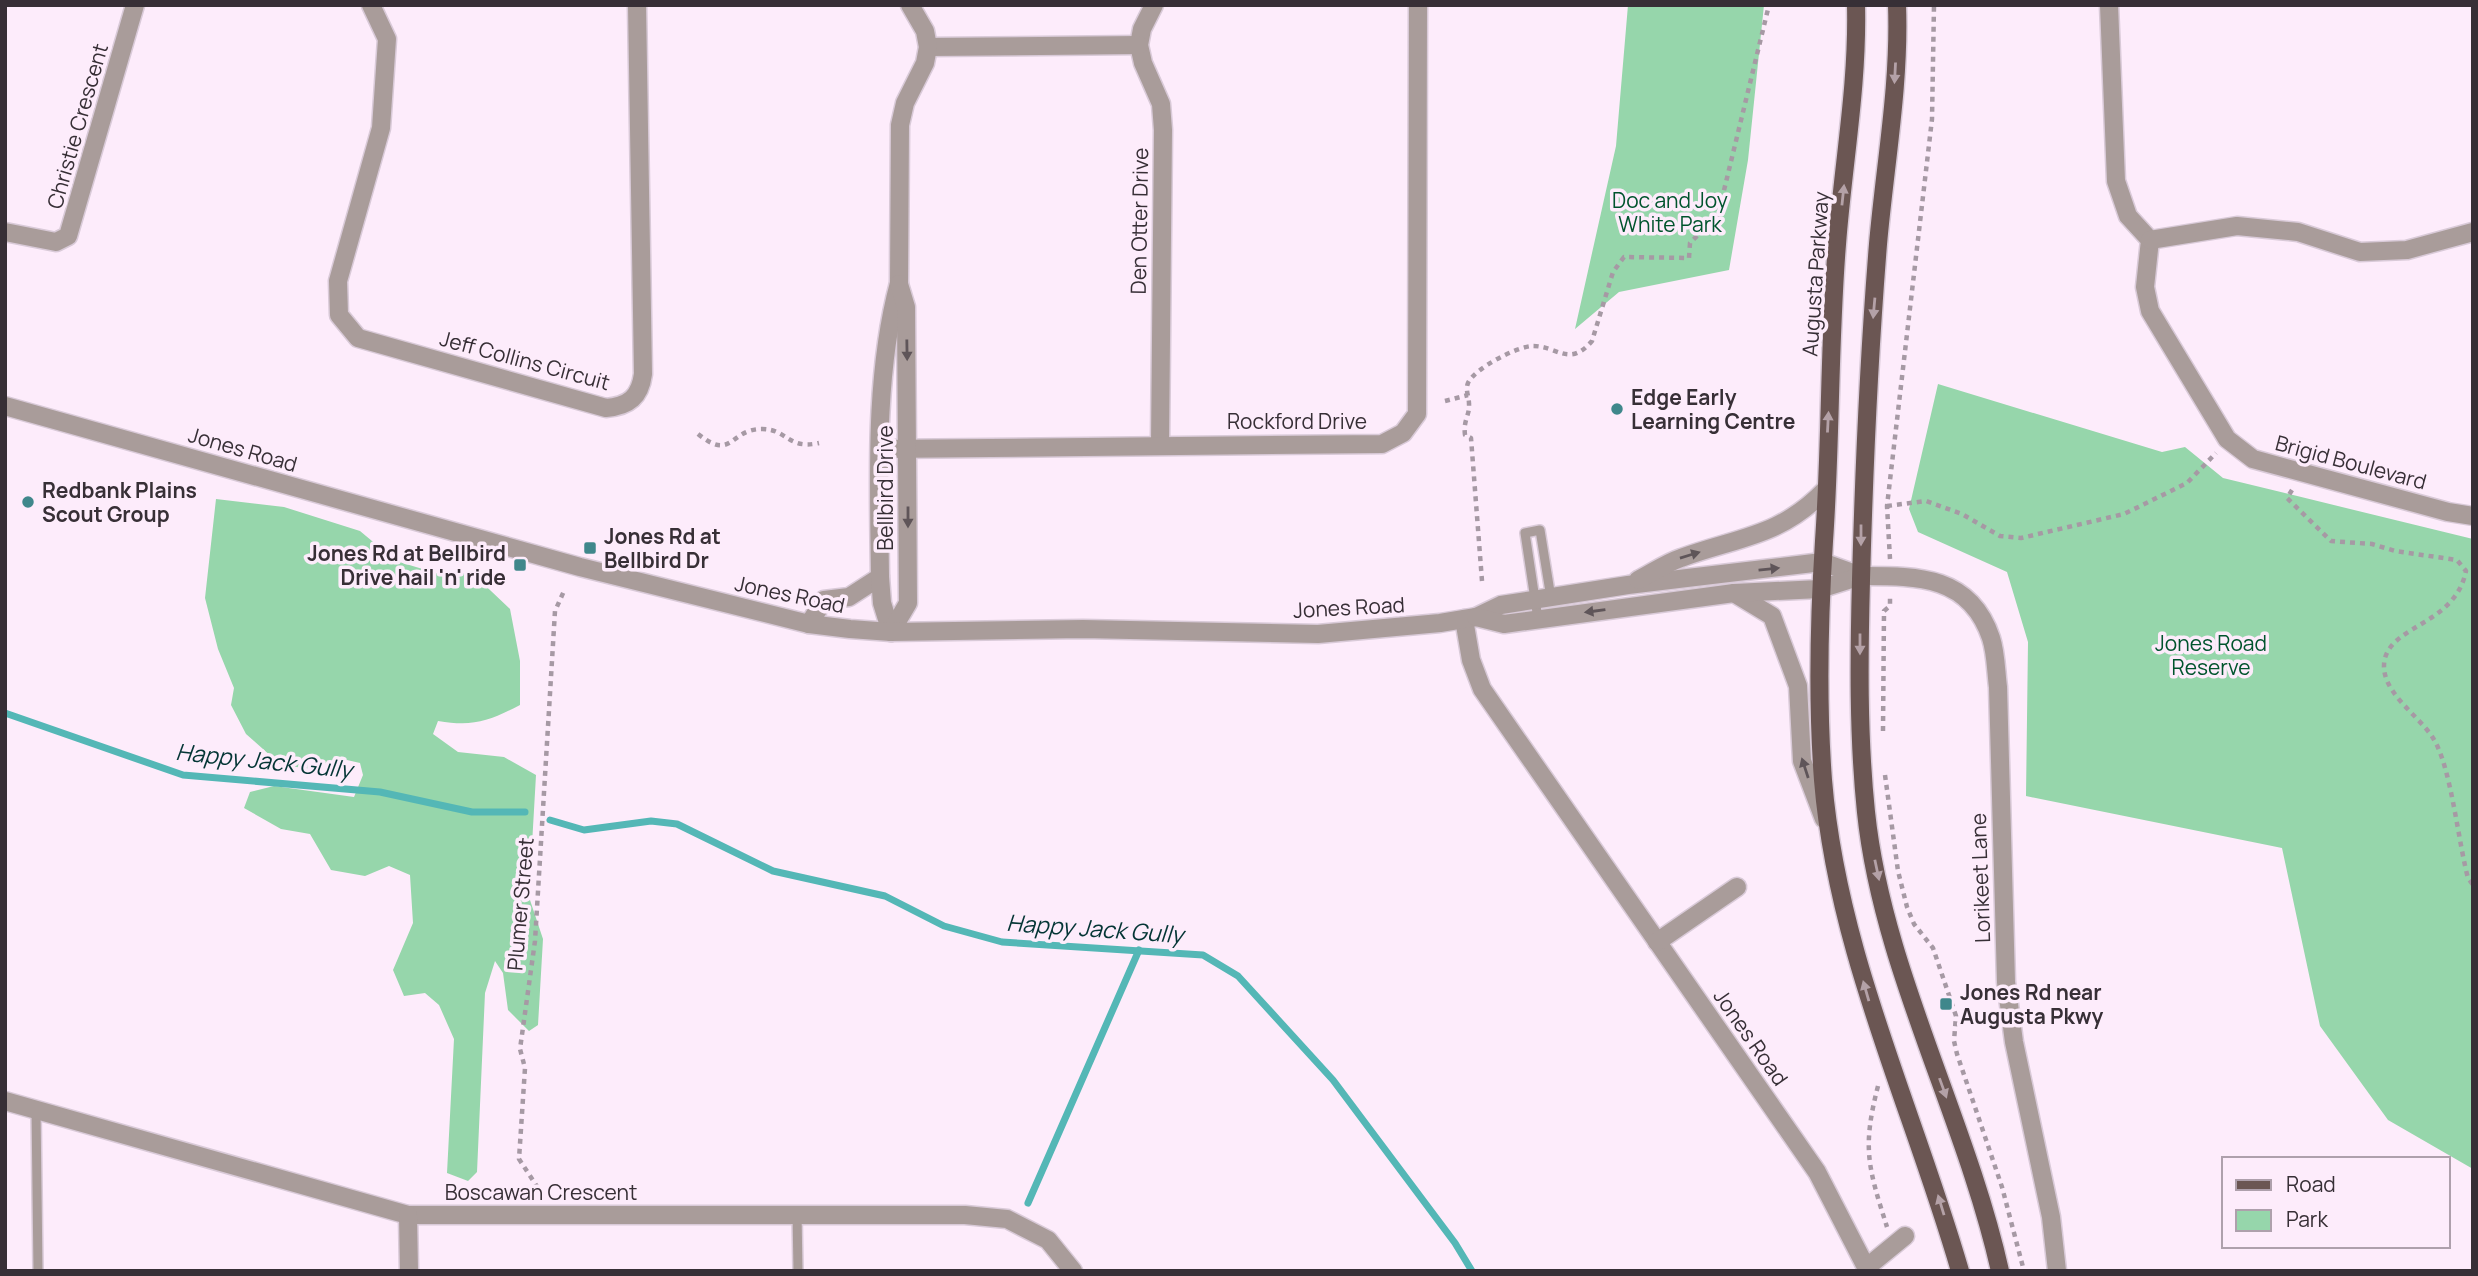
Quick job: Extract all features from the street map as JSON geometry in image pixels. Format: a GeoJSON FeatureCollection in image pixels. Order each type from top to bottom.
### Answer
{"type":"FeatureCollection","features":[{"type":"Feature","properties":{"kind":"main road","name":"Augusta Parkway"},"geometry":{"type":"LineString","coordinates":[[1819,589],[1837,243],[1852,116],[1856,5]]}},
{"type":"Feature","properties":{"kind":"main road"},"geometry":{"type":"LineString","coordinates":[[1897,5],[1892,122],[1871,346],[1861,576],[1860,748],[1866,818],[1886,914],[1912,1000],[1990,1227],[2000,1271]]}},
{"type":"Feature","properties":{"kind":"main road"},"geometry":{"type":"LineString","coordinates":[[1819,589],[1821,720],[1829,832],[1845,911],[1874,1020],[1939,1199],[1960,1271]]}},
{"type":"Feature","properties":{"kind":"street","name":"Christie Crescent"},"geometry":{"type":"LineString","coordinates":[[5,232],[56,242],[68,236],[135,5]]}},
{"type":"Feature","properties":{"kind":"street","name":"Jeff Collins Circuit"},"geometry":{"type":"LineString","coordinates":[[371,5],[387,39],[381,128],[338,281],[339,315],[358,338],[606,408],[634,400],[641,387],[643,374],[637,5]]}},
{"type":"Feature","properties":{"kind":"street"},"geometry":{"type":"LineString","coordinates":[[910,5],[925,31],[928,47],[1139,45],[1142,29],[1154,5]]}},
{"type":"Feature","properties":{"kind":"street","name":"Rockford Drive"},"geometry":{"type":"LineString","coordinates":[[882,449],[1382,444],[1393,440],[1412,425],[1417,414],[1418,350],[1418,5]]}},
{"type":"Feature","properties":{"kind":"street"},"geometry":{"type":"LineString","coordinates":[[2109,5],[2116,181],[2128,216],[2150,240],[2238,226],[2298,232],[2361,252],[2407,250],[2473,232]]}},
{"type":"Feature","properties":{"kind":"street","name":"Den Otter Drive"},"geometry":{"type":"LineString","coordinates":[[1139,45],[1143,63],[1161,104],[1163,130],[1160,445]]}},
{"type":"Feature","properties":{"kind":"street","name":"Bellbird Drive"},"geometry":{"type":"LineString","coordinates":[[891,632],[882,603],[880,576],[884,376],[892,306],[899,283],[900,125],[905,103],[925,63],[928,47]]}},
{"type":"Feature","properties":{"kind":"street","name":"Brigid Boulevard"},"geometry":{"type":"LineString","coordinates":[[2150,240],[2145,287],[2150,311],[2227,439],[2253,459],[2473,516]]}},
{"type":"Feature","properties":{"kind":"street","name":"Bellbird Drive"},"geometry":{"type":"LineString","coordinates":[[891,632],[908,603],[906,307],[899,283]]}},
{"type":"Feature","properties":{"kind":"street","name":"Jones Road"},"geometry":{"type":"LineString","coordinates":[[5,406],[580,567],[809,624],[891,632],[1044,629],[1318,634],[1393,629],[1470,618],[1501,605],[1628,585],[1822,562],[1861,576]]}},
{"type":"Feature","properties":{"kind":"street"},"geometry":{"type":"LineString","coordinates":[[1628,585],[1679,558],[1755,536],[1790,521],[1825,490]]}},
{"type":"Feature","properties":{"kind":"street","name":"Bellbird Drive"},"geometry":{"type":"LineString","coordinates":[[809,624],[824,600],[849,597],[880,576]]}},
{"type":"Feature","properties":{"kind":"street","name":"Jones Road"},"geometry":{"type":"LineString","coordinates":[[1470,618],[1504,624],[1734,593],[1819,589],[1861,576]]}},
{"type":"Feature","properties":{"kind":"street","name":"Lorikeet Lane"},"geometry":{"type":"LineString","coordinates":[[1861,576],[1926,577],[1950,586],[1971,604],[1992,639],[1998,687],[2006,982],[2014,1042],[2051,1217],[2057,1271]]}},
{"type":"Feature","properties":{"kind":"street"},"geometry":{"type":"LineString","coordinates":[[1734,593],[1772,616],[1798,686],[1802,761],[1829,832]]}},
{"type":"Feature","properties":{"kind":"street","name":"Jones Road"},"geometry":{"type":"LineString","coordinates":[[1470,618],[1471,660],[1482,689],[1818,1172],[1867,1269]]}},
{"type":"Feature","properties":{"kind":"street"},"geometry":{"type":"LineString","coordinates":[[1657,942],[1737,887]]}},
{"type":"Feature","properties":{"kind":"street","name":"Boscawan Crescent"},"geometry":{"type":"LineString","coordinates":[[5,1101],[408,1215],[965,1215],[1007,1219],[1048,1240],[1073,1271]]}},
{"type":"Feature","properties":{"kind":"street"},"geometry":{"type":"LineString","coordinates":[[408,1215],[409,1271]]}},
{"type":"Feature","properties":{"kind":"street"},"geometry":{"type":"LineString","coordinates":[[1867,1269],[1899,1240]]}},
{"type":"Feature","properties":{"kind":"lane"},"geometry":{"type":"LineString","coordinates":[[1538,619],[1543,599],[1540,530],[1525,533],[1543,599]]}},
{"type":"Feature","properties":{"kind":"lane"},"geometry":{"type":"LineString","coordinates":[[36,1110],[38,1271]]}},
{"type":"Feature","properties":{"kind":"lane"},"geometry":{"type":"LineString","coordinates":[[797,1213],[798,1271]]}},
{"type":"Feature","properties":{"kind":"path"},"geometry":{"type":"LineString","coordinates":[[1482,581],[1471,438],[1465,435],[1463,420],[1468,411],[1469,379],[1506,354],[1533,346],[1563,355],[1577,354],[1587,348],[1592,341],[1613,272],[1623,257],[1689,258],[1690,243],[1718,215],[1768,20],[1769,5]]}},
{"type":"Feature","properties":{"kind":"path"},"geometry":{"type":"LineString","coordinates":[[1883,740],[1884,611],[1890,606],[1888,506],[1932,119],[1934,5]]}},
{"type":"Feature","properties":{"kind":"path"},"geometry":{"type":"LineString","coordinates":[[1445,401],[1468,395]]}},
{"type":"Feature","properties":{"kind":"path"},"geometry":{"type":"LineString","coordinates":[[698,434],[714,446],[722,447],[744,433],[761,429],[771,429],[794,444],[819,443]]}},
{"type":"Feature","properties":{"kind":"path"},"geometry":{"type":"LineString","coordinates":[[1888,506],[1926,501],[1962,514],[2000,536],[2021,538],[2124,514],[2187,483],[2227,439]]}},
{"type":"Feature","properties":{"kind":"path"},"geometry":{"type":"LineString","coordinates":[[2298,472],[2296,485],[2287,498],[2331,541],[2372,544],[2395,551],[2457,560],[2466,571],[2463,585],[2449,605],[2421,626],[2404,634],[2391,647],[2385,659],[2385,675],[2392,691],[2434,740],[2449,787],[2468,878],[2473,885]]}},
{"type":"Feature","properties":{"kind":"path","name":"Plumer Street"},"geometry":{"type":"LineString","coordinates":[[541,1216],[538,1188],[519,1159],[525,1068],[520,1049],[535,941],[555,611],[564,591]]}},
{"type":"Feature","properties":{"kind":"path"},"geometry":{"type":"LineString","coordinates":[[1883,765],[1898,871],[1907,907],[1914,925],[1933,948],[1956,1016],[1954,1041],[1957,1054],[2002,1187],[2024,1271]]}},
{"type":"Feature","properties":{"kind":"path"},"geometry":{"type":"LineString","coordinates":[[1879,1083],[1868,1125],[1868,1157],[1899,1240]]}},
{"type":"Feature","properties":{"kind":"green space","name":"Doc and Joy White Park"},"geometry":{"type":"Polygon","coordinates":[[[1628,5],[1764,5],[1748,160],[1729,270],[1619,292],[1575,329],[1616,146],[1628,5]]]}},
{"type":"Feature","properties":{"kind":"green space","name":"Jones Road Reserve"},"geometry":{"type":"Polygon","coordinates":[[[1938,384],[2162,452],[2185,447],[2223,478],[2473,539],[2473,1169],[2388,1120],[2320,1026],[2282,848],[2026,796],[2028,642],[2007,572],[1918,532],[1909,509],[1938,384]]]}},
{"type":"Feature","properties":{"kind":"green space"},"geometry":{"type":"Polygon","coordinates":[[[216,499],[284,507],[360,531],[396,561],[446,576],[471,572],[510,609],[520,661],[520,705],[472,723],[438,721],[433,734],[458,752],[504,757],[536,775],[529,897],[543,939],[538,1025],[529,1031],[508,1010],[503,973],[495,961],[485,993],[477,1172],[468,1181],[447,1173],[454,1039],[439,1005],[425,993],[404,996],[393,970],[413,923],[410,875],[389,866],[365,876],[331,870],[310,834],[281,829],[244,808],[250,792],[274,786],[354,797],[363,775],[360,763],[347,760],[312,769],[281,765],[246,734],[231,705],[234,688],[218,649],[205,598],[216,499]]]}},
{"type":"Feature","properties":{"kind":"waterway","name":"Happy Jack Gully"},"geometry":{"type":"LineString","coordinates":[[5,713],[183,775],[380,792],[472,812],[525,812]]}},
{"type":"Feature","properties":{"kind":"waterway","name":"Happy Jack Gully"},"geometry":{"type":"LineString","coordinates":[[550,820],[584,830],[651,821],[677,824],[773,871],[885,896],[944,926],[1002,942],[1203,955],[1238,976],[1333,1080],[1455,1243],[1472,1271]]}},
{"type":"Feature","properties":{"kind":"waterway"},"geometry":{"type":"LineString","coordinates":[[1028,1203],[1139,950]]}},
{"type":"Feature","properties":{"kind":"place","name":"Edge Early Learning Centre"},"geometry":{"type":"Point","coordinates":[1617,409]}},
{"type":"Feature","properties":{"kind":"place","name":"Redbank Plains Scout Group"},"geometry":{"type":"Point","coordinates":[28,502]}},
{"type":"Feature","properties":{"kind":"place","name":"Jones Rd at Bellbird Dr"},"geometry":{"type":"Point","coordinates":[590,548]}},
{"type":"Feature","properties":{"kind":"place","name":"Jones Rd at Bellbird Drive hail 'n' ride"},"geometry":{"type":"Point","coordinates":[520,565]}},
{"type":"Feature","properties":{"kind":"place","name":"Jones Rd near Augusta Pkwy"},"geometry":{"type":"Point","coordinates":[1946,1004]}}]}
